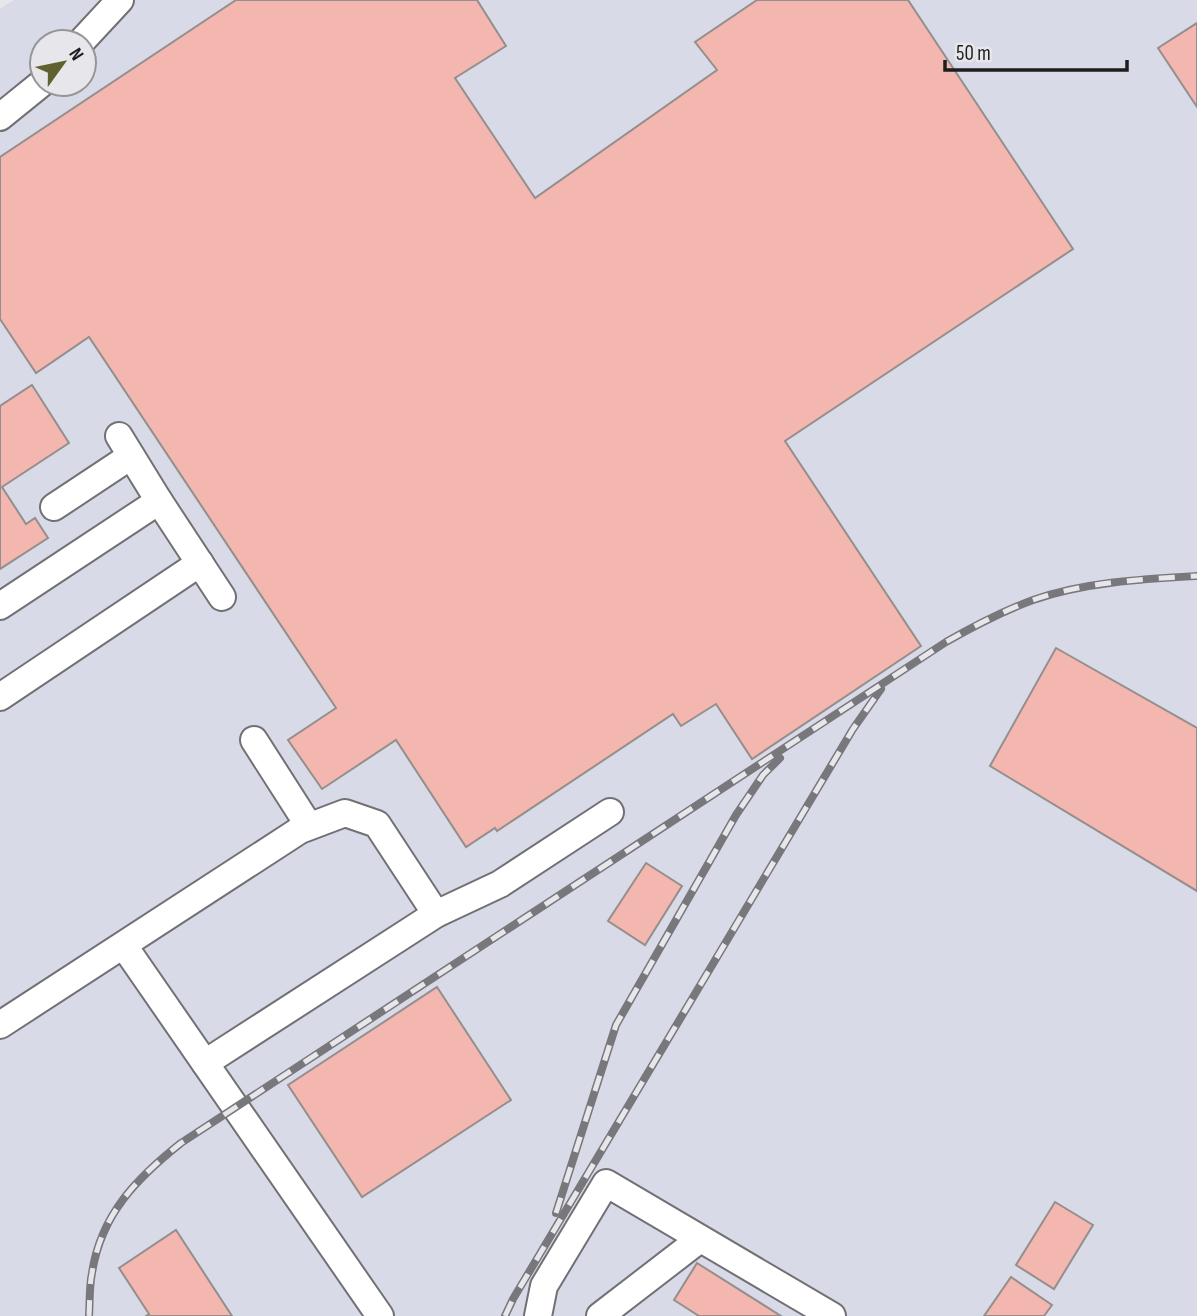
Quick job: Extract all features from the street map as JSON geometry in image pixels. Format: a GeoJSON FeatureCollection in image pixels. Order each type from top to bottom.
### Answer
{"type":"FeatureCollection","features":[{"type":"Feature","properties":{"kind":"lane"},"geometry":{"type":"LineString","coordinates":[[94,28],[120,0]]}},
{"type":"Feature","properties":{"kind":"lane"},"geometry":{"type":"LineString","coordinates":[[0,117],[28,94]]}},
{"type":"Feature","properties":{"kind":"lane"},"geometry":{"type":"LineString","coordinates":[[54,507],[125,446],[222,597]]}},
{"type":"Feature","properties":{"kind":"lane"},"geometry":{"type":"LineString","coordinates":[[0,606],[159,500]]}},
{"type":"Feature","properties":{"kind":"lane"},"geometry":{"type":"LineString","coordinates":[[0,697],[200,563]]}},
{"type":"Feature","properties":{"kind":"lane"},"geometry":{"type":"LineString","coordinates":[[254,740],[309,826]]}},
{"type":"Feature","properties":{"kind":"lane"},"geometry":{"type":"LineString","coordinates":[[205,1063],[436,914],[500,884],[610,812]]}},
{"type":"Feature","properties":{"kind":"lane"},"geometry":{"type":"LineString","coordinates":[[0,1025],[300,830],[345,813],[377,824],[436,914]]}},
{"type":"Feature","properties":{"kind":"lane"},"geometry":{"type":"LineString","coordinates":[[124,946],[380,1316]]}},
{"type":"Feature","properties":{"kind":"lane"},"geometry":{"type":"LineString","coordinates":[[538,1316],[544,1286],[606,1184],[832,1316]]}},
{"type":"Feature","properties":{"kind":"lane"},"geometry":{"type":"LineString","coordinates":[[600,1316],[700,1239]]}},
{"type":"Feature","properties":{"kind":"shaded area"},"geometry":{"type":"Polygon","coordinates":[[[14,0],[1197,0],[1197,1316],[0,1316],[0,9],[14,0]]]}},
{"type":"Feature","properties":{"kind":"building"},"geometry":{"type":"Polygon","coordinates":[[[236,0],[477,0],[506,46],[455,78],[535,198],[717,70],[695,42],[757,0],[908,0],[1073,249],[785,441],[921,646],[752,759],[716,704],[681,726],[673,714],[497,831],[495,828],[466,847],[396,740],[322,789],[288,740],[336,708],[89,337],[36,373],[0,319],[0,157],[89,98],[98,98],[98,92],[236,0]]]}},
{"type":"Feature","properties":{"kind":"building"},"geometry":{"type":"Polygon","coordinates":[[[1197,23],[1197,107],[1158,48],[1197,23]]]}},
{"type":"Feature","properties":{"kind":"building"},"geometry":{"type":"Polygon","coordinates":[[[32,385],[69,443],[2,487],[26,524],[35,518],[48,538],[0,569],[0,406],[32,385]]]}},
{"type":"Feature","properties":{"kind":"building"},"geometry":{"type":"Polygon","coordinates":[[[1056,648],[1197,728],[1197,891],[990,766],[1056,648]]]}},
{"type":"Feature","properties":{"kind":"building"},"geometry":{"type":"Polygon","coordinates":[[[646,863],[682,886],[645,945],[608,921],[646,863]]]}},
{"type":"Feature","properties":{"kind":"building"},"geometry":{"type":"Polygon","coordinates":[[[437,987],[511,1100],[362,1197],[288,1085],[437,987]]]}},
{"type":"Feature","properties":{"kind":"building"},"geometry":{"type":"Polygon","coordinates":[[[1055,1202],[1093,1225],[1054,1289],[1016,1265],[1055,1202]]]}},
{"type":"Feature","properties":{"kind":"building"},"geometry":{"type":"Polygon","coordinates":[[[176,1230],[232,1316],[146,1316],[149,1314],[119,1268],[176,1230]]]}},
{"type":"Feature","properties":{"kind":"building"},"geometry":{"type":"Polygon","coordinates":[[[697,1263],[781,1316],[699,1316],[674,1300],[697,1263]]]}},
{"type":"Feature","properties":{"kind":"building"},"geometry":{"type":"Polygon","coordinates":[[[1011,1277],[1052,1305],[1044,1316],[984,1316],[1011,1277]]]}},
{"type":"Feature","properties":{"kind":"railway"},"geometry":{"type":"LineString","coordinates":[[89,1316],[90,1284],[97,1252],[113,1215],[136,1184],[181,1143],[946,642],[1011,609],[1053,594],[1114,582],[1197,576]]}},
{"type":"Feature","properties":{"kind":"railway"},"geometry":{"type":"LineString","coordinates":[[505,1316],[853,729],[881,689]]}},
{"type":"Feature","properties":{"kind":"railway"},"geometry":{"type":"LineString","coordinates":[[556,1213],[616,1025],[736,815],[763,775],[780,758]]}}]}
